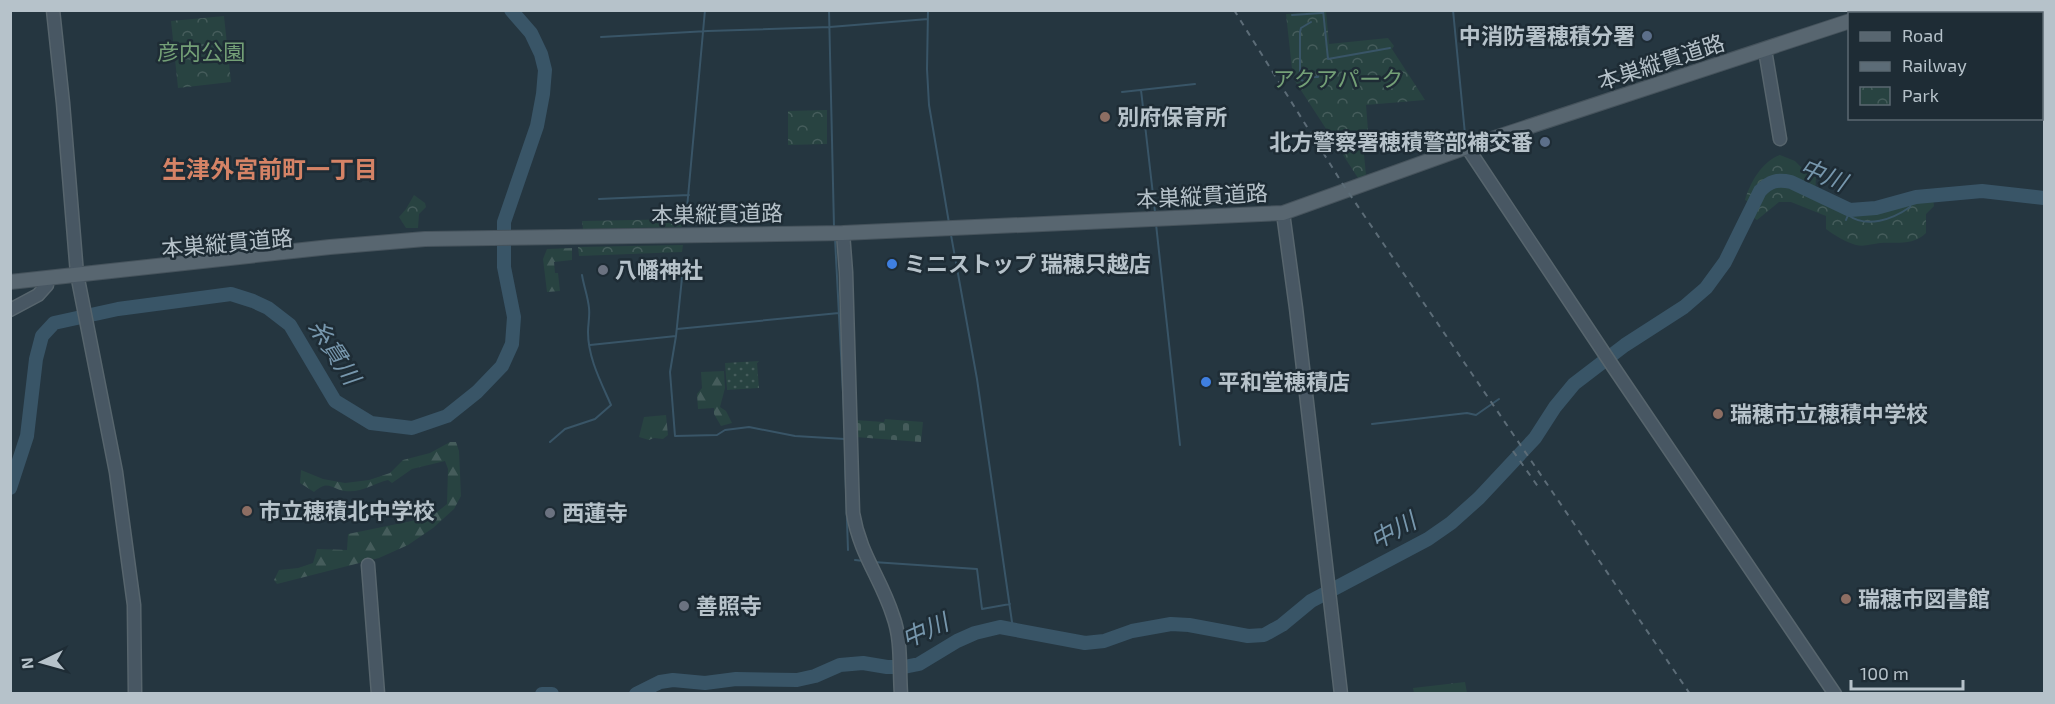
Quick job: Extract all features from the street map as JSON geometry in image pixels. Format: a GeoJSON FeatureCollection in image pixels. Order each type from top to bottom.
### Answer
{"type":"FeatureCollection","features":[{"type":"Feature","properties":{"kind":"main road","name":"本巣縦貫道路"},"geometry":{"type":"LineString","coordinates":[[1766,53],[1848,22]]}},
{"type":"Feature","properties":{"kind":"main road","name":"本巣縦貫道路"},"geometry":{"type":"LineString","coordinates":[[10,282],[77,277],[330,246],[844,236],[1284,215],[1468,150],[1766,53],[1848,30]]}},
{"type":"Feature","properties":{"kind":"main road","name":"本巣縦貫道路"},"geometry":{"type":"LineString","coordinates":[[10,289],[47,285],[77,277]]}},
{"type":"Feature","properties":{"kind":"street"},"geometry":{"type":"LineString","coordinates":[[53,10],[77,277],[116,472],[134,605],[135,693]]}},
{"type":"Feature","properties":{"kind":"street"},"geometry":{"type":"LineString","coordinates":[[1766,53],[1779,139]]}},
{"type":"Feature","properties":{"kind":"street"},"geometry":{"type":"LineString","coordinates":[[1468,150],[1835,693]]}},
{"type":"Feature","properties":{"kind":"street"},"geometry":{"type":"LineString","coordinates":[[1284,215],[1341,693]]}},
{"type":"Feature","properties":{"kind":"street"},"geometry":{"type":"LineString","coordinates":[[844,236],[853,513],[864,554],[894,618],[898,633],[902,693]]}},
{"type":"Feature","properties":{"kind":"street"},"geometry":{"type":"LineString","coordinates":[[10,310],[38,295],[47,285]]}},
{"type":"Feature","properties":{"kind":"street"},"geometry":{"type":"LineString","coordinates":[[368,565],[378,693]]}},
{"type":"Feature","properties":{"kind":"green space","name":"アクアパーク"},"geometry":{"type":"Polygon","coordinates":[[[1326,11],[1329,44],[1388,38],[1394,46],[1392,49],[1425,100],[1366,105],[1369,143],[1363,144],[1366,175],[1358,178],[1293,78],[1286,14],[1326,11]]]}},
{"type":"Feature","properties":{"kind":"green space","name":"彦内公園"},"geometry":{"type":"Polygon","coordinates":[[[224,16],[231,82],[178,88],[171,21],[224,16]]]}},
{"type":"Feature","properties":{"kind":"green space"},"geometry":{"type":"Polygon","coordinates":[[[827,110],[827,144],[788,145],[788,111],[827,110]]]}},
{"type":"Feature","properties":{"kind":"green space"},"geometry":{"type":"Polygon","coordinates":[[[1780,155],[1795,161],[1806,172],[1810,168],[1816,176],[1815,199],[1845,213],[1854,215],[1876,213],[1933,198],[1934,206],[1926,214],[1926,233],[1910,242],[1856,245],[1826,229],[1826,216],[1791,202],[1779,202],[1757,220],[1745,212],[1750,203],[1745,200],[1747,193],[1762,167],[1780,155]]]}},
{"type":"Feature","properties":{"kind":"green space"},"geometry":{"type":"Polygon","coordinates":[[[414,195],[425,203],[426,207],[419,214],[418,228],[406,228],[399,217],[414,195]]]}},
{"type":"Feature","properties":{"kind":"green space"},"geometry":{"type":"Polygon","coordinates":[[[683,219],[682,227],[583,229],[582,221],[683,219]]]}},
{"type":"Feature","properties":{"kind":"green space"},"geometry":{"type":"Polygon","coordinates":[[[683,245],[682,252],[579,256],[578,247],[683,245]]]}},
{"type":"Feature","properties":{"kind":"green space"},"geometry":{"type":"Polygon","coordinates":[[[572,248],[572,260],[554,262],[560,291],[547,292],[543,259],[547,249],[572,248]]]}},
{"type":"Feature","properties":{"kind":"green space"},"geometry":{"type":"Polygon","coordinates":[[[759,361],[757,363],[759,388],[727,390],[725,363],[759,361]]]}},
{"type":"Feature","properties":{"kind":"green space"},"geometry":{"type":"Polygon","coordinates":[[[724,371],[725,388],[720,407],[726,411],[732,423],[721,426],[714,414],[714,408],[698,409],[697,394],[702,388],[701,372],[724,371]]]}},
{"type":"Feature","properties":{"kind":"green space"},"geometry":{"type":"Polygon","coordinates":[[[666,415],[668,435],[663,439],[649,440],[639,437],[644,417],[666,415]]]}},
{"type":"Feature","properties":{"kind":"green space"},"geometry":{"type":"Polygon","coordinates":[[[885,419],[923,422],[921,442],[855,437],[855,420],[884,422],[885,419]]]}},
{"type":"Feature","properties":{"kind":"green space"},"geometry":{"type":"Polygon","coordinates":[[[450,442],[456,442],[459,451],[461,496],[454,509],[433,528],[408,545],[379,558],[277,584],[274,580],[279,570],[298,568],[313,563],[317,549],[347,550],[348,534],[431,517],[447,504],[448,469],[445,461],[412,469],[392,483],[388,480],[351,491],[327,485],[314,492],[300,483],[301,470],[323,479],[345,483],[369,480],[390,473],[403,460],[430,453],[450,442]]]}},
{"type":"Feature","properties":{"kind":"green space"},"geometry":{"type":"Polygon","coordinates":[[[1465,682],[1467,693],[1414,693],[1413,688],[1465,682]]]}},
{"type":"Feature","properties":{"kind":"waterway","name":"糸貫川"},"geometry":{"type":"LineString","coordinates":[[10,488],[27,436],[36,359],[42,336],[54,323],[118,309],[231,294],[253,301],[268,308],[290,325],[335,401],[371,423],[412,428],[447,416],[477,392],[502,366],[512,344],[514,317],[504,267],[504,222],[537,126],[543,94],[545,70],[541,54],[531,33],[511,10]]}},
{"type":"Feature","properties":{"kind":"waterway"},"geometry":{"type":"LineString","coordinates":[[687,208],[705,10]]}},
{"type":"Feature","properties":{"kind":"waterway"},"geometry":{"type":"LineString","coordinates":[[829,10],[834,227]]}},
{"type":"Feature","properties":{"kind":"waterway"},"geometry":{"type":"LineString","coordinates":[[928,10],[929,105],[949,223]]}},
{"type":"Feature","properties":{"kind":"waterway"},"geometry":{"type":"LineString","coordinates":[[1323,10],[1328,59],[1390,48]]}},
{"type":"Feature","properties":{"kind":"waterway"},"geometry":{"type":"LineString","coordinates":[[1453,10],[1465,134]]}},
{"type":"Feature","properties":{"kind":"waterway"},"geometry":{"type":"LineString","coordinates":[[1292,15],[1322,13]]}},
{"type":"Feature","properties":{"kind":"waterway"},"geometry":{"type":"LineString","coordinates":[[601,37],[830,27],[928,19]]}},
{"type":"Feature","properties":{"kind":"waterway"},"geometry":{"type":"LineString","coordinates":[[1311,22],[1301,28],[1300,32],[1300,79],[1306,83],[1311,77],[1337,71]]}},
{"type":"Feature","properties":{"kind":"waterway"},"geometry":{"type":"LineString","coordinates":[[1122,92],[1195,84]]}},
{"type":"Feature","properties":{"kind":"waterway"},"geometry":{"type":"LineString","coordinates":[[1141,90],[1155,212]]}},
{"type":"Feature","properties":{"kind":"waterway","name":"中川"},"geometry":{"type":"LineString","coordinates":[[636,694],[660,682],[673,680],[705,683],[736,679],[797,680],[815,676],[840,665],[863,663],[904,667],[919,664],[975,633],[1000,627],[1085,643],[1104,641],[1132,631],[1171,624],[1248,636],[1264,635],[1282,625],[1311,601],[1428,539],[1451,523],[1479,498],[1535,438],[1555,407],[1574,384],[1625,345],[1684,307],[1706,288],[1725,262],[1760,191],[1767,185],[1778,181],[1791,182],[1850,210],[1876,208],[1916,197],[1982,191],[2044,198]]}},
{"type":"Feature","properties":{"kind":"waterway"},"geometry":{"type":"LineString","coordinates":[[599,199],[689,195]]}},
{"type":"Feature","properties":{"kind":"waterway"},"geometry":{"type":"LineString","coordinates":[[1846,220],[1848,215],[1863,221],[1880,221],[1910,207],[1912,198]]}},
{"type":"Feature","properties":{"kind":"waterway"},"geometry":{"type":"LineString","coordinates":[[1156,224],[1180,445]]}},
{"type":"Feature","properties":{"kind":"waterway"},"geometry":{"type":"LineString","coordinates":[[951,235],[977,379],[1013,629]]}},
{"type":"Feature","properties":{"kind":"waterway"},"geometry":{"type":"LineString","coordinates":[[835,238],[844,412]]}},
{"type":"Feature","properties":{"kind":"waterway"},"geometry":{"type":"LineString","coordinates":[[683,268],[670,372],[675,436],[717,435],[725,430],[749,427],[795,436],[845,439]]}},
{"type":"Feature","properties":{"kind":"waterway"},"geometry":{"type":"LineString","coordinates":[[550,442],[565,429],[595,419],[611,405],[590,351],[589,308],[582,275]]}},
{"type":"Feature","properties":{"kind":"waterway"},"geometry":{"type":"LineString","coordinates":[[677,329],[839,313]]}},
{"type":"Feature","properties":{"kind":"waterway"},"geometry":{"type":"LineString","coordinates":[[590,345],[676,336]]}},
{"type":"Feature","properties":{"kind":"waterway"},"geometry":{"type":"LineString","coordinates":[[1372,424],[1467,413],[1476,415],[1499,399]]}},
{"type":"Feature","properties":{"kind":"waterway"},"geometry":{"type":"LineString","coordinates":[[845,460],[848,550]]}},
{"type":"Feature","properties":{"kind":"waterway"},"geometry":{"type":"LineString","coordinates":[[855,560],[864,561]]}},
{"type":"Feature","properties":{"kind":"waterway"},"geometry":{"type":"LineString","coordinates":[[873,562],[977,569],[982,609],[1010,604]]}},
{"type":"Feature","properties":{"kind":"waterway","name":"中川"},"geometry":{"type":"LineString","coordinates":[[542,694],[552,694]]}},
{"type":"Feature","properties":{"kind":"railway"},"geometry":{"type":"LineString","coordinates":[[1234,10],[1342,183],[1690,694]]}},
{"type":"Feature","properties":{"kind":"railway"},"geometry":{"type":"LineString","coordinates":[[1513,451],[1539,488]]}},
{"type":"Feature","properties":{"kind":"place","name":"中消防署穂積分署"},"geometry":{"type":"Point","coordinates":[1647,36]}},
{"type":"Feature","properties":{"kind":"place","name":"別府保育所"},"geometry":{"type":"Point","coordinates":[1105,117]}},
{"type":"Feature","properties":{"kind":"place","name":"北方警察署穂積警部補交番"},"geometry":{"type":"Point","coordinates":[1545,142]}},
{"type":"Feature","properties":{"kind":"place","name":"ミニストップ 瑞穂只越店"},"geometry":{"type":"Point","coordinates":[892,264]}},
{"type":"Feature","properties":{"kind":"place","name":"八幡神社"},"geometry":{"type":"Point","coordinates":[603,270]}},
{"type":"Feature","properties":{"kind":"place","name":"平和堂穂積店"},"geometry":{"type":"Point","coordinates":[1206,382]}},
{"type":"Feature","properties":{"kind":"place","name":"瑞穂市立穂積中学校"},"geometry":{"type":"Point","coordinates":[1718,414]}},
{"type":"Feature","properties":{"kind":"place","name":"市立穂積北中学校"},"geometry":{"type":"Point","coordinates":[247,511]}},
{"type":"Feature","properties":{"kind":"place","name":"西蓮寺"},"geometry":{"type":"Point","coordinates":[550,513]}},
{"type":"Feature","properties":{"kind":"place","name":"瑞穂市図書館"},"geometry":{"type":"Point","coordinates":[1846,599]}},
{"type":"Feature","properties":{"kind":"place","name":"善照寺"},"geometry":{"type":"Point","coordinates":[684,606]}},
{"type":"Feature","properties":{"kind":"district","name":"生津外宮前町一丁目"},"geometry":{"type":"Point","coordinates":[270,170]}}]}
